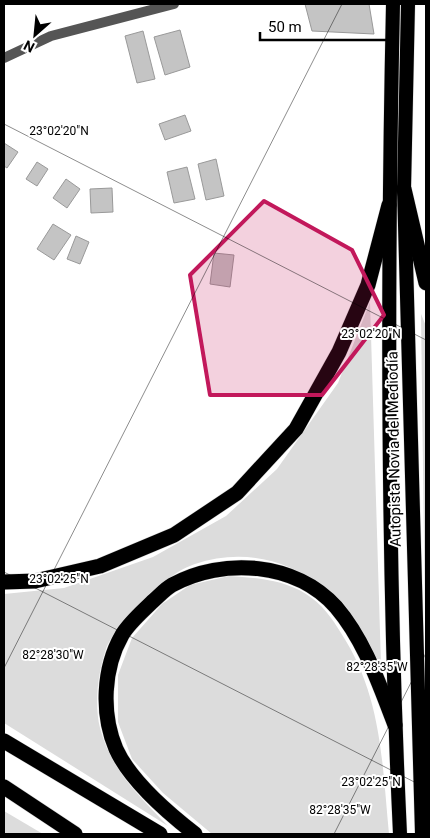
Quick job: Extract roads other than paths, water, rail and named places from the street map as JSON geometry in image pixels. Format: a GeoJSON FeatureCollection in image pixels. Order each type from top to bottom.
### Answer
{"type":"FeatureCollection","features":[{"type":"Feature","properties":{"kind":"highway","name":"Autopista Novia del Mediodía"},"geometry":{"type":"LineString","coordinates":[[393,4],[388,205],[394,725],[400,834]]}},
{"type":"Feature","properties":{"kind":"highway","name":"Autopista Novia del Mediodía"},"geometry":{"type":"LineString","coordinates":[[408,4],[404,188],[422,834]]}},
{"type":"Feature","properties":{"kind":"highway"},"geometry":{"type":"LineString","coordinates":[[404,188],[426,283]]}},
{"type":"Feature","properties":{"kind":"highway"},"geometry":{"type":"LineString","coordinates":[[4,582],[36,581],[100,566],[174,535],[237,492],[296,429],[339,352],[368,285],[388,205]]}},
{"type":"Feature","properties":{"kind":"highway"},"geometry":{"type":"LineString","coordinates":[[195,834],[143,787],[117,749],[107,714],[108,673],[122,636],[135,619],[171,585],[200,573],[228,568],[252,568],[282,573],[306,583],[335,606],[359,638],[378,680],[394,725]]}},
{"type":"Feature","properties":{"kind":"highway"},"geometry":{"type":"LineString","coordinates":[[4,741],[160,834]]}},
{"type":"Feature","properties":{"kind":"highway"},"geometry":{"type":"LineString","coordinates":[[4,787],[75,834]]}},
{"type":"Feature","properties":{"kind":"street"},"geometry":{"type":"LineString","coordinates":[[4,58],[51,36],[174,4]]}}]}
